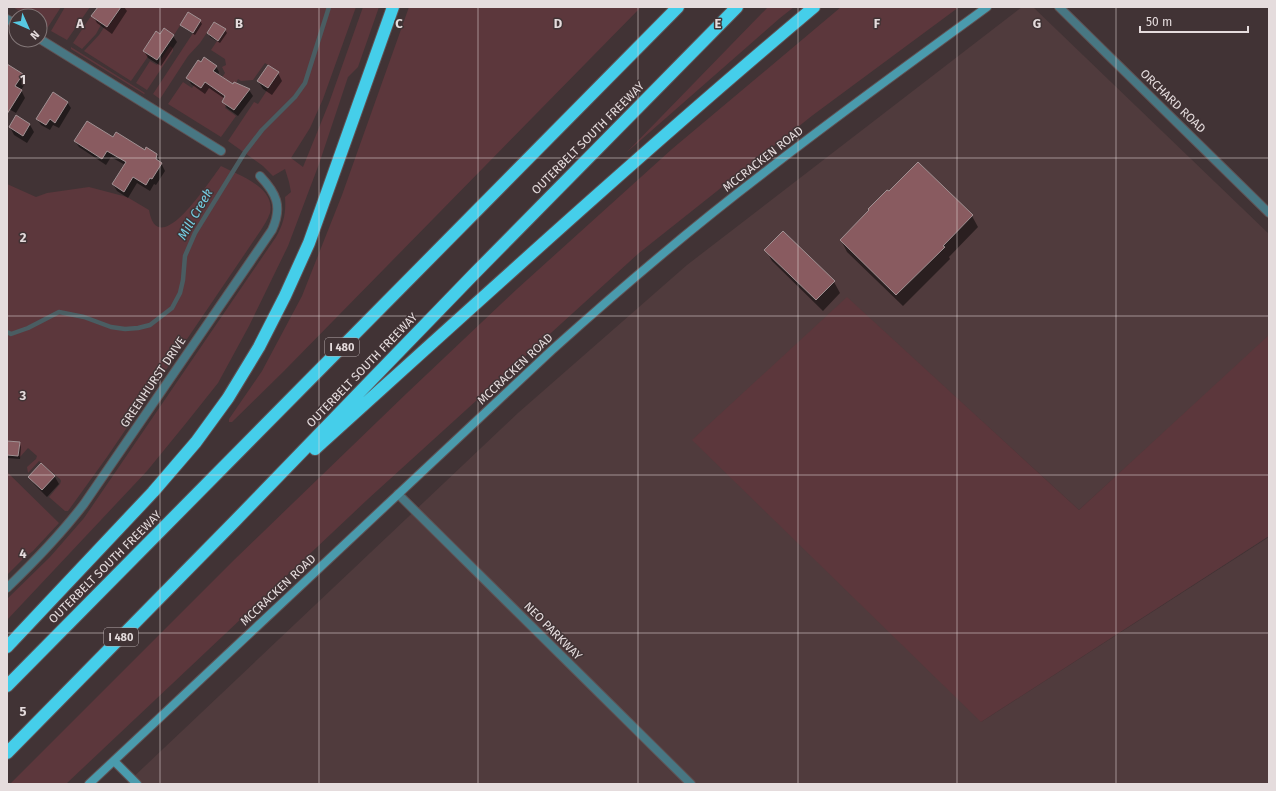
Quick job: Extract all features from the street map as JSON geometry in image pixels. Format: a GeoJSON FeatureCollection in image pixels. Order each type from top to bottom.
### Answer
{"type":"FeatureCollection","features":[{"type":"Feature","properties":{"kind":"highway"},"geometry":{"type":"LineString","coordinates":[[7,647],[154,492],[192,447],[228,398],[252,360],[286,296],[309,242],[393,7]]}},
{"type":"Feature","properties":{"kind":"highway","name":"OUTERBELT SOUTH FREEWAY"},"geometry":{"type":"LineString","coordinates":[[7,686],[678,7]]}},
{"type":"Feature","properties":{"kind":"highway","name":"OUTERBELT SOUTH FREEWAY"},"geometry":{"type":"LineString","coordinates":[[7,753],[235,521],[472,275],[737,7]]}},
{"type":"Feature","properties":{"kind":"highway"},"geometry":{"type":"LineString","coordinates":[[235,521],[545,241],[734,75],[814,7]]}},
{"type":"Feature","properties":{"kind":"street","name":"MCCRACKEN ROAD"},"geometry":{"type":"LineString","coordinates":[[89,784],[578,327],[686,235],[810,137],[987,7]]}},
{"type":"Feature","properties":{"kind":"street","name":"ORCHARD ROAD"},"geometry":{"type":"LineString","coordinates":[[1059,7],[1269,213]]}},
{"type":"Feature","properties":{"kind":"street"},"geometry":{"type":"LineString","coordinates":[[48,44],[221,151]]}},
{"type":"Feature","properties":{"kind":"street","name":"GREENHURST DRIVE"},"geometry":{"type":"LineString","coordinates":[[7,588],[39,557],[84,504],[272,230],[276,221],[278,210],[277,200],[273,192],[260,176]]}},
{"type":"Feature","properties":{"kind":"street","name":"NEO PARKWAY"},"geometry":{"type":"LineString","coordinates":[[398,494],[691,784]]}},
{"type":"Feature","properties":{"kind":"street"},"geometry":{"type":"LineString","coordinates":[[114,761],[137,784]]}},
{"type":"Feature","properties":{"kind":"shaded area"},"geometry":{"type":"Polygon","coordinates":[[[13,7],[61,7],[48,27],[48,8],[13,7]]]}},
{"type":"Feature","properties":{"kind":"shaded area"},"geometry":{"type":"Polygon","coordinates":[[[65,7],[90,7],[67,40],[51,31],[65,7]]]}},
{"type":"Feature","properties":{"kind":"shaded area"},"geometry":{"type":"Polygon","coordinates":[[[122,7],[356,7],[323,99],[310,128],[291,158],[303,167],[329,103],[363,7],[379,7],[358,67],[348,77],[319,164],[288,246],[249,326],[218,383],[147,471],[7,620],[7,599],[50,557],[84,518],[276,237],[284,218],[285,197],[291,192],[285,169],[273,176],[263,166],[228,141],[254,102],[258,104],[279,72],[265,63],[253,80],[241,81],[238,79],[225,108],[236,116],[221,137],[168,104],[183,82],[192,88],[195,84],[201,88],[205,82],[215,88],[225,73],[222,67],[226,65],[225,59],[211,50],[225,29],[214,22],[200,43],[188,56],[160,99],[153,94],[193,33],[188,13],[174,35],[164,28],[160,34],[156,31],[143,51],[149,55],[131,81],[84,51],[105,26],[108,27],[122,7]]]}},
{"type":"Feature","properties":{"kind":"shaded area"},"geometry":{"type":"Polygon","coordinates":[[[409,7],[641,7],[284,371],[232,422],[229,422],[229,419],[262,371],[302,296],[342,195],[409,7]]]}},
{"type":"Feature","properties":{"kind":"shaded area"},"geometry":{"type":"Polygon","coordinates":[[[768,7],[794,7],[626,153],[768,7]]]}},
{"type":"Feature","properties":{"kind":"shaded area"},"geometry":{"type":"Polygon","coordinates":[[[841,7],[959,7],[813,115],[639,253],[368,499],[66,784],[10,784],[235,559],[517,289],[672,149],[841,7]]]}},
{"type":"Feature","properties":{"kind":"shaded area"},"geometry":{"type":"Polygon","coordinates":[[[1022,7],[1033,7],[1269,234],[1269,337],[1079,510],[847,298],[981,722],[1269,537],[1269,784],[126,784],[518,413],[687,265],[1022,7]]]}},
{"type":"Feature","properties":{"kind":"shaded area"},"geometry":{"type":"Polygon","coordinates":[[[91,16],[102,23],[96,34],[82,49],[73,43],[91,16]]]}},
{"type":"Feature","properties":{"kind":"shaded area"},"geometry":{"type":"Polygon","coordinates":[[[170,46],[173,48],[173,51],[147,90],[136,83],[150,61],[157,65],[170,46]]]}},
{"type":"Feature","properties":{"kind":"shaded area"},"geometry":{"type":"Polygon","coordinates":[[[71,47],[145,93],[144,94],[71,49],[71,47]]]}},
{"type":"Feature","properties":{"kind":"shaded area"},"geometry":{"type":"Polygon","coordinates":[[[221,166],[246,178],[262,189],[270,204],[270,213],[261,230],[107,457],[68,511],[65,511],[49,497],[60,484],[60,479],[39,461],[28,473],[27,467],[36,459],[37,456],[28,448],[20,457],[18,456],[20,443],[7,441],[7,184],[36,197],[47,193],[89,187],[127,197],[149,210],[154,224],[162,227],[173,223],[184,213],[196,200],[221,166]]]}},
{"type":"Feature","properties":{"kind":"shaded area"},"geometry":{"type":"Polygon","coordinates":[[[847,297],[1079,510],[1269,335],[1269,536],[981,722],[692,440],[847,297]]]}},
{"type":"Feature","properties":{"kind":"shaded area"},"geometry":{"type":"Polygon","coordinates":[[[7,472],[59,523],[33,551],[7,575],[7,472]]]}},
{"type":"Feature","properties":{"kind":"building"},"geometry":{"type":"Polygon","coordinates":[[[98,7],[121,7],[107,27],[91,16],[98,7]]]}},
{"type":"Feature","properties":{"kind":"building"},"geometry":{"type":"Polygon","coordinates":[[[188,12],[201,20],[193,33],[180,25],[188,12]]]}},
{"type":"Feature","properties":{"kind":"building"},"geometry":{"type":"Polygon","coordinates":[[[214,22],[226,29],[218,41],[207,33],[214,22]]]}},
{"type":"Feature","properties":{"kind":"building"},"geometry":{"type":"Polygon","coordinates":[[[164,28],[174,35],[157,60],[143,51],[156,31],[160,34],[164,28]]]}},
{"type":"Feature","properties":{"kind":"building"},"geometry":{"type":"Polygon","coordinates":[[[204,57],[217,66],[213,71],[233,84],[234,82],[250,89],[234,110],[222,102],[225,96],[205,82],[201,88],[186,78],[198,60],[201,62],[204,57]]]}},
{"type":"Feature","properties":{"kind":"building"},"geometry":{"type":"Polygon","coordinates":[[[7,64],[23,74],[15,86],[22,90],[7,114],[7,64]]]}},
{"type":"Feature","properties":{"kind":"building"},"geometry":{"type":"Polygon","coordinates":[[[268,65],[279,72],[268,88],[257,81],[268,65]]]}},
{"type":"Feature","properties":{"kind":"building"},"geometry":{"type":"Polygon","coordinates":[[[53,92],[68,102],[55,123],[50,119],[46,125],[36,119],[53,92]]]}},
{"type":"Feature","properties":{"kind":"building"},"geometry":{"type":"Polygon","coordinates":[[[16,115],[30,124],[23,136],[9,127],[16,115]]]}},
{"type":"Feature","properties":{"kind":"building"},"geometry":{"type":"Polygon","coordinates":[[[87,121],[113,137],[116,132],[145,150],[146,147],[157,154],[156,159],[162,163],[152,179],[150,178],[146,185],[133,177],[124,192],[112,184],[126,162],[107,151],[102,159],[74,141],[87,121]]]}},
{"type":"Feature","properties":{"kind":"building"},"geometry":{"type":"Polygon","coordinates":[[[918,162],[973,215],[943,246],[945,247],[896,295],[840,240],[887,190],[889,191],[918,162]]]}},
{"type":"Feature","properties":{"kind":"building"},"geometry":{"type":"Polygon","coordinates":[[[783,231],[835,281],[816,300],[764,250],[783,231]]]}},
{"type":"Feature","properties":{"kind":"building"},"geometry":{"type":"Polygon","coordinates":[[[7,441],[20,442],[18,456],[7,455],[7,441]]]}},
{"type":"Feature","properties":{"kind":"building"},"geometry":{"type":"Polygon","coordinates":[[[41,463],[55,476],[42,490],[28,477],[41,463]]]}},
{"type":"Feature","properties":{"kind":"waterway","name":"Mill Creek"},"geometry":{"type":"LineString","coordinates":[[7,332],[11,334],[28,328],[59,312],[84,317],[111,327],[125,329],[138,328],[150,325],[172,308],[180,293],[183,280],[185,256],[195,233],[245,152],[262,130],[295,97],[305,83],[329,7]]}}]}
